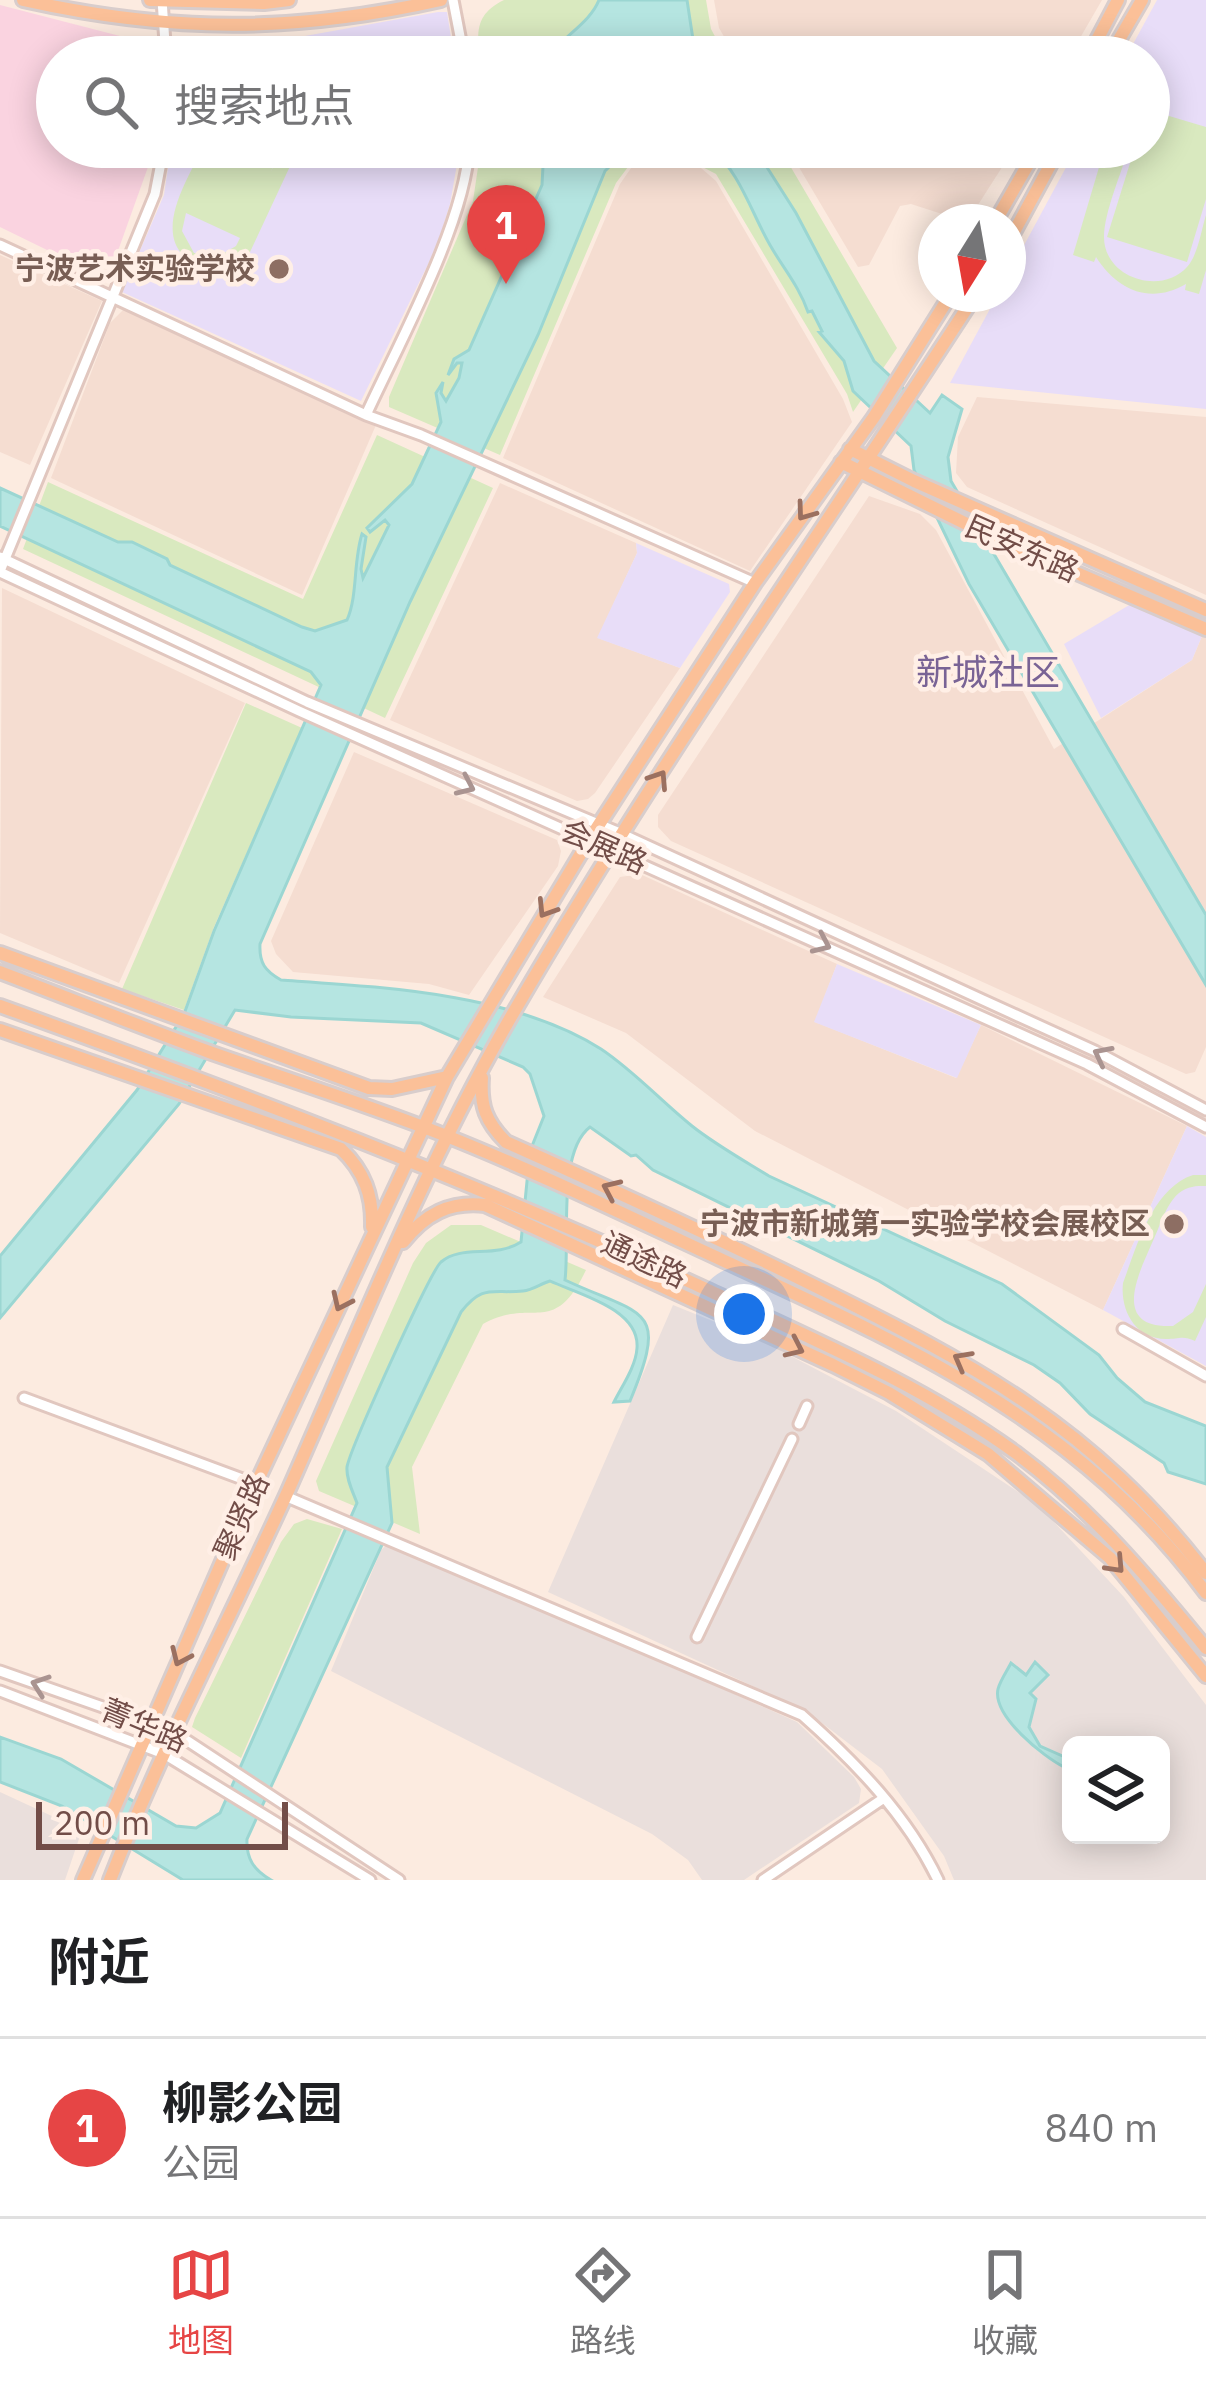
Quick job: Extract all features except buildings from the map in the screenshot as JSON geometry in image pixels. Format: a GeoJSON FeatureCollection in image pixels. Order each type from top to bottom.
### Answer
{"type":"FeatureCollection","features":[{"type":"Feature","properties":{"kind":"main road"},"geometry":{"type":"LineString","coordinates":[[23,0],[164,25],[291,26],[441,0]]}},
{"type":"Feature","properties":{"kind":"main road"},"geometry":{"type":"LineString","coordinates":[[150,0],[290,0]]}},
{"type":"Feature","properties":{"kind":"main road"},"geometry":{"type":"LineString","coordinates":[[1099,36],[1118,0]]}},
{"type":"Feature","properties":{"kind":"main road"},"geometry":{"type":"LineString","coordinates":[[1121,36],[1142,0]]}},
{"type":"Feature","properties":{"kind":"main road"},"geometry":{"type":"LineString","coordinates":[[1005,204],[1026,168]]}},
{"type":"Feature","properties":{"kind":"main road"},"geometry":{"type":"LineString","coordinates":[[1026,210],[1049,168]]}},
{"type":"Feature","properties":{"kind":"main road","name":"聚贤路"},"geometry":{"type":"LineString","coordinates":[[83,1880],[256,1484],[447,1077],[589,840],[755,583],[874,417],[940,312]]}},
{"type":"Feature","properties":{"kind":"main road","name":"聚贤路"},"geometry":{"type":"LineString","coordinates":[[110,1880],[140,1804],[285,1496],[431,1168],[508,1022],[622,834],[964,312]]}},
{"type":"Feature","properties":{"kind":"main road","name":"民安东路"},"geometry":{"type":"LineString","coordinates":[[850,449],[914,482],[1206,610]]}},
{"type":"Feature","properties":{"kind":"main road","name":"民安东路"},"geometry":{"type":"LineString","coordinates":[[841,462],[988,535],[1206,629]]}},
{"type":"Feature","properties":{"kind":"main road"},"geometry":{"type":"LineString","coordinates":[[0,953],[368,1088],[392,1090],[447,1077]]}},
{"type":"Feature","properties":{"kind":"main road","name":"通途路"},"geometry":{"type":"LineString","coordinates":[[0,972],[446,1136],[771,1282],[981,1388],[1035,1423],[1126,1500],[1206,1593]]}},
{"type":"Feature","properties":{"kind":"main road","name":"通途路"},"geometry":{"type":"LineString","coordinates":[[0,1006],[204,1078],[514,1201],[883,1372],[1013,1451],[1090,1515],[1206,1648]]}},
{"type":"Feature","properties":{"kind":"main road"},"geometry":{"type":"LineString","coordinates":[[0,1030],[340,1149],[364,1177],[371,1198],[371,1237]]}},
{"type":"Feature","properties":{"kind":"main road"},"geometry":{"type":"LineString","coordinates":[[486,1064],[481,1105],[490,1125],[506,1142],[693,1226],[926,1340],[1009,1388],[1124,1479],[1206,1573]]}},
{"type":"Feature","properties":{"kind":"main road"},"geometry":{"type":"LineString","coordinates":[[393,1253],[424,1220],[462,1203],[485,1205],[889,1393],[988,1454],[1110,1558],[1206,1676]]}},
{"type":"Feature","properties":{"kind":"street"},"geometry":{"type":"LineString","coordinates":[[162,0],[165,36]]}},
{"type":"Feature","properties":{"kind":"street"},"geometry":{"type":"LineString","coordinates":[[453,0],[460,36]]}},
{"type":"Feature","properties":{"kind":"street"},"geometry":{"type":"LineString","coordinates":[[0,571],[114,297],[160,168]]}},
{"type":"Feature","properties":{"kind":"street"},"geometry":{"type":"LineString","coordinates":[[366,415],[419,299],[458,201],[465,168]]}},
{"type":"Feature","properties":{"kind":"street"},"geometry":{"type":"LineString","coordinates":[[0,245],[366,415],[755,583]]}},
{"type":"Feature","properties":{"kind":"street","name":"会展路"},"geometry":{"type":"LineString","coordinates":[[3,558],[307,701],[622,834],[1095,1051],[1206,1110]]}},
{"type":"Feature","properties":{"kind":"street","name":"会展路"},"geometry":{"type":"LineString","coordinates":[[0,571],[299,711],[1087,1064],[1206,1127]]}},
{"type":"Feature","properties":{"kind":"street"},"geometry":{"type":"LineString","coordinates":[[1124,1329],[1206,1376]]}},
{"type":"Feature","properties":{"kind":"street"},"geometry":{"type":"LineString","coordinates":[[24,1398],[256,1484]]}},
{"type":"Feature","properties":{"kind":"street"},"geometry":{"type":"LineString","coordinates":[[799,1424],[807,1406]]}},
{"type":"Feature","properties":{"kind":"street"},"geometry":{"type":"LineString","coordinates":[[697,1637],[792,1439]]}},
{"type":"Feature","properties":{"kind":"street"},"geometry":{"type":"LineString","coordinates":[[285,1496],[802,1714],[856,1763],[926,1856],[938,1880]]}},
{"type":"Feature","properties":{"kind":"street","name":"菁华路"},"geometry":{"type":"LineString","coordinates":[[0,1672],[174,1732],[399,1880]]}},
{"type":"Feature","properties":{"kind":"street"},"geometry":{"type":"LineString","coordinates":[[0,1691],[164,1754],[370,1880]]}},
{"type":"Feature","properties":{"kind":"street"},"geometry":{"type":"LineString","coordinates":[[763,1880],[884,1798]]}},
{"type":"Feature","properties":{"kind":"shaded area"},"geometry":{"type":"Polygon","coordinates":[[[714,0],[1102,0],[1081,36],[724,36],[714,0]]]}},
{"type":"Feature","properties":{"kind":"shaded area"},"geometry":{"type":"Polygon","coordinates":[[[1157,0],[1206,0],[1206,409],[950,383],[988,312],[1026,312],[1026,242],[1066,168],[1170,168],[1170,36],[1137,36],[1157,0]]]}},
{"type":"Feature","properties":{"kind":"shaded area"},"geometry":{"type":"Polygon","coordinates":[[[0,5],[120,36],[36,36],[36,168],[148,168],[108,266],[92,272],[0,227],[0,5]]]}},
{"type":"Feature","properties":{"kind":"shaded area"},"geometry":{"type":"Polygon","coordinates":[[[447,12],[451,36],[305,36],[447,12]]]}},
{"type":"Feature","properties":{"kind":"shaded area","name":"宁波艺术实验学校"},"geometry":{"type":"Polygon","coordinates":[[[168,168],[456,168],[437,246],[361,401],[122,292],[164,195],[168,168]]]}},
{"type":"Feature","properties":{"kind":"shaded area"},"geometry":{"type":"Polygon","coordinates":[[[631,168],[701,168],[716,181],[852,422],[750,571],[503,458],[620,184],[631,168]]]}},
{"type":"Feature","properties":{"kind":"shaded area"},"geometry":{"type":"Polygon","coordinates":[[[799,168],[1002,168],[979,204],[900,206],[869,265],[858,267],[799,168]]]}},
{"type":"Feature","properties":{"kind":"shaded area"},"geometry":{"type":"Polygon","coordinates":[[[0,255],[102,301],[30,465],[0,452],[0,255]]]}},
{"type":"Feature","properties":{"kind":"shaded area"},"geometry":{"type":"Polygon","coordinates":[[[124,309],[376,425],[302,595],[51,478],[110,323],[124,309]]]}},
{"type":"Feature","properties":{"kind":"shaded area"},"geometry":{"type":"Polygon","coordinates":[[[977,397],[1206,417],[1206,595],[967,487],[956,473],[958,437],[977,397]]]}},
{"type":"Feature","properties":{"kind":"shaded area"},"geometry":{"type":"Polygon","coordinates":[[[500,483],[636,543],[637,553],[598,638],[680,668],[588,799],[577,801],[390,720],[500,483]]]}},
{"type":"Feature","properties":{"kind":"shaded area"},"geometry":{"type":"Polygon","coordinates":[[[869,496],[920,514],[936,530],[1054,749],[1192,660],[1202,636],[1206,637],[1206,1047],[1195,1072],[1186,1074],[671,841],[658,827],[658,815],[869,496]]]}},
{"type":"Feature","properties":{"kind":"shaded area"},"geometry":{"type":"Polygon","coordinates":[[[636,543],[729,584],[730,592],[680,668],[597,638],[637,553],[636,543]]]}},
{"type":"Feature","properties":{"kind":"shaded area"},"geometry":{"type":"Polygon","coordinates":[[[2,588],[245,703],[119,983],[0,933],[2,588]]]}},
{"type":"Feature","properties":{"kind":"shaded area"},"geometry":{"type":"Polygon","coordinates":[[[1131,604],[1202,636],[1192,660],[1101,718],[1064,644],[1131,604]]]}},
{"type":"Feature","properties":{"kind":"shaded area"},"geometry":{"type":"Polygon","coordinates":[[[354,752],[557,840],[558,866],[469,995],[429,984],[293,972],[276,954],[271,941],[354,752]]]}},
{"type":"Feature","properties":{"kind":"shaded area"},"geometry":{"type":"Polygon","coordinates":[[[640,874],[837,964],[815,1022],[956,1078],[981,1025],[1187,1126],[1103,1310],[755,1131],[626,1033],[543,997],[620,877],[640,874]]]}},
{"type":"Feature","properties":{"kind":"shaded area"},"geometry":{"type":"Polygon","coordinates":[[[837,964],[981,1025],[957,1078],[814,1022],[837,964]]]}},
{"type":"Feature","properties":{"kind":"shaded area","name":"宁波市新城第一实验学校会展校区"},"geometry":{"type":"Polygon","coordinates":[[[1187,1126],[1206,1137],[1206,1366],[1103,1310],[1187,1126]]]}},
{"type":"Feature","properties":{"kind":"shaded area"},"geometry":{"type":"Polygon","coordinates":[[[673,1305],[762,1341],[896,1411],[1038,1505],[1124,1597],[1206,1705],[1206,1880],[954,1880],[944,1856],[882,1769],[805,1710],[548,1592],[673,1305]]]}},
{"type":"Feature","properties":{"kind":"shaded area"},"geometry":{"type":"Polygon","coordinates":[[[388,1544],[797,1722],[854,1777],[861,1789],[859,1803],[744,1880],[702,1880],[688,1860],[652,1834],[331,1671],[381,1550],[388,1544]]]}},
{"type":"Feature","properties":{"kind":"shaded area"},"geometry":{"type":"Polygon","coordinates":[[[0,1792],[82,1830],[65,1880],[0,1880],[0,1792]]]}},
{"type":"Feature","properties":{"kind":"green space"},"geometry":{"type":"Polygon","coordinates":[[[504,0],[706,0],[715,36],[478,36],[488,11],[504,0]]]}},
{"type":"Feature","properties":{"kind":"green space"},"geometry":{"type":"Polygon","coordinates":[[[1170,116],[1206,127],[1206,199],[1187,262],[1107,237],[1128,168],[1170,168],[1170,116]]]}},
{"type":"Feature","properties":{"kind":"green space"},"geometry":{"type":"Polygon","coordinates":[[[193,168],[272,168],[271,172],[289,168],[236,282],[224,276],[229,264],[197,264],[180,251],[173,223],[193,168]],[[186,213],[182,231],[194,253],[219,256],[240,238],[186,213]]]}},
{"type":"Feature","properties":{"kind":"green space"},"geometry":{"type":"Polygon","coordinates":[[[478,168],[627,168],[616,183],[500,455],[389,407],[389,397],[473,201],[478,168]]]}},
{"type":"Feature","properties":{"kind":"green space"},"geometry":{"type":"Polygon","coordinates":[[[704,168],[791,168],[897,348],[853,412],[847,394],[716,174],[704,168]]]}},
{"type":"Feature","properties":{"kind":"green space"},"geometry":{"type":"Polygon","coordinates":[[[1099,168],[1122,168],[1104,237],[1113,263],[1136,278],[1163,280],[1187,267],[1206,215],[1206,270],[1199,294],[1185,290],[1186,284],[1160,293],[1135,291],[1114,278],[1096,257],[1094,262],[1073,255],[1099,168]]]}},
{"type":"Feature","properties":{"kind":"green space"},"geometry":{"type":"Polygon","coordinates":[[[377,435],[493,488],[385,718],[23,549],[48,482],[303,599],[377,435]]]}},
{"type":"Feature","properties":{"kind":"green space"},"geometry":{"type":"Polygon","coordinates":[[[246,703],[302,728],[214,927],[184,1010],[122,989],[246,703]]]}},
{"type":"Feature","properties":{"kind":"green space"},"geometry":{"type":"Polygon","coordinates":[[[1193,1175],[1206,1175],[1206,1186],[1186,1189],[1170,1204],[1136,1284],[1135,1309],[1154,1325],[1173,1326],[1193,1312],[1206,1284],[1206,1317],[1195,1341],[1155,1338],[1138,1328],[1127,1313],[1123,1283],[1157,1205],[1193,1175]]]}},
{"type":"Feature","properties":{"kind":"green space"},"geometry":{"type":"Polygon","coordinates":[[[451,1225],[481,1225],[586,1270],[563,1304],[552,1310],[500,1316],[483,1324],[412,1467],[420,1534],[319,1491],[316,1481],[413,1263],[426,1243],[451,1225]]]}},
{"type":"Feature","properties":{"kind":"green space"},"geometry":{"type":"Polygon","coordinates":[[[307,1519],[342,1529],[241,1758],[192,1727],[281,1542],[294,1524],[307,1519]]]}},
{"type":"Feature","properties":{"kind":"water"},"geometry":{"type":"Polygon","coordinates":[[[599,0],[687,0],[692,36],[567,36],[599,0]]]}},
{"type":"Feature","properties":{"kind":"water"},"geometry":{"type":"Polygon","coordinates":[[[543,168],[608,168],[538,335],[410,602],[260,944],[264,966],[281,980],[403,990],[488,1004],[566,1030],[601,1049],[730,1152],[769,1176],[1002,1284],[1099,1355],[1145,1402],[1206,1426],[1206,1484],[1168,1472],[1164,1463],[1090,1414],[1034,1365],[945,1321],[879,1281],[653,1170],[590,1127],[580,1139],[569,1176],[565,1280],[642,1318],[648,1347],[630,1401],[614,1402],[634,1362],[635,1334],[629,1323],[605,1305],[550,1281],[527,1290],[482,1294],[469,1303],[387,1467],[392,1523],[247,1839],[252,1863],[271,1880],[183,1880],[62,1806],[0,1782],[0,1737],[61,1759],[176,1826],[196,1828],[220,1813],[357,1503],[347,1467],[407,1327],[441,1262],[521,1242],[530,1151],[544,1116],[530,1074],[523,1067],[421,1023],[235,1010],[179,1104],[0,1318],[0,1256],[137,1090],[184,1014],[214,931],[321,685],[311,672],[0,526],[0,488],[118,542],[132,542],[302,627],[315,631],[347,620],[362,534],[366,537],[363,578],[389,525],[385,520],[370,532],[367,528],[412,484],[441,422],[436,393],[443,382],[441,393],[446,401],[459,378],[462,363],[448,375],[454,359],[469,350],[542,185],[543,168]]]}},
{"type":"Feature","properties":{"kind":"water"},"geometry":{"type":"Polygon","coordinates":[[[728,168],[767,168],[874,361],[930,413],[942,395],[962,409],[948,457],[951,481],[1206,915],[1206,985],[969,584],[914,470],[911,446],[853,391],[844,361],[819,332],[812,311],[808,312],[728,168]]]}},
{"type":"Feature","properties":{"kind":"water"},"geometry":{"type":"Polygon","coordinates":[[[1035,1662],[1048,1675],[1030,1693],[1036,1699],[1029,1727],[1040,1746],[1062,1756],[1062,1766],[1021,1734],[998,1700],[999,1686],[1011,1663],[1026,1675],[1035,1662]]]}},
{"type":"Feature","properties":{"kind":"place","name":"宁波艺术实验学校"},"geometry":{"type":"Point","coordinates":[279,269]}},
{"type":"Feature","properties":{"kind":"place","name":"柳影公园"},"geometry":{"type":"Point","coordinates":[506,284]}},
{"type":"Feature","properties":{"kind":"place","name":"宁波市新城第一实验学校会展校区"},"geometry":{"type":"Point","coordinates":[1174,1224]}},
{"type":"Feature","properties":{"kind":"district","name":"新城社区"},"geometry":{"type":"Point","coordinates":[988,672]}}]}
